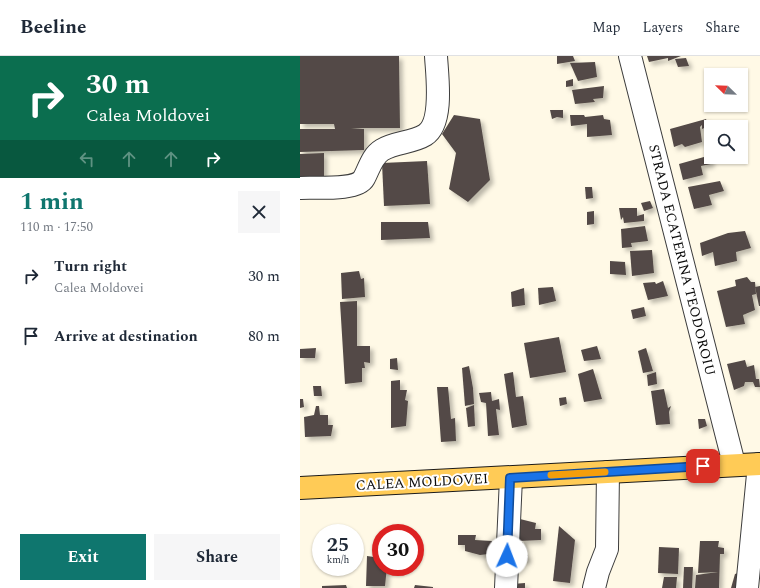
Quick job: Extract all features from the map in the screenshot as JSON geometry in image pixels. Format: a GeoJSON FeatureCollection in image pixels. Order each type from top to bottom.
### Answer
{"type":"FeatureCollection","features":[{"type":"Feature","properties":{"kind":"main road","name":"CALEA MOLDOVEI"},"geometry":{"type":"LineString","coordinates":[[300,488],[510,478],[734,464],[760,464]]}},
{"type":"Feature","properties":{"kind":"street"},"geometry":{"type":"LineString","coordinates":[[300,188],[353,186],[364,180],[370,164],[380,150],[426,134],[433,125],[438,109],[436,56]]}},
{"type":"Feature","properties":{"kind":"street","name":"STRADA ECATERINA TEODOROIU"},"geometry":{"type":"LineString","coordinates":[[630,56],[734,464]]}},
{"type":"Feature","properties":{"kind":"street"},"geometry":{"type":"LineString","coordinates":[[747,588],[760,464]]}},
{"type":"Feature","properties":{"kind":"street"},"geometry":{"type":"LineString","coordinates":[[594,588],[598,572],[607,549],[608,472]]}},
{"type":"Feature","properties":{"kind":"street"},"geometry":{"type":"LineString","coordinates":[[506,588],[510,478]]}},
{"type":"Feature","properties":{"kind":"building"},"geometry":{"type":"Polygon","coordinates":[[[300,56],[399,56],[400,128],[351,128],[364,129],[364,150],[300,152],[300,129],[335,129],[334,124],[300,124],[300,56]]]}},
{"type":"Feature","properties":{"kind":"building"},"geometry":{"type":"Polygon","coordinates":[[[557,56],[573,56],[575,61],[557,64],[557,56]]]}},
{"type":"Feature","properties":{"kind":"building"},"geometry":{"type":"Polygon","coordinates":[[[647,56],[681,56],[668,61],[668,58],[649,62],[647,56]]]}},
{"type":"Feature","properties":{"kind":"building"},"geometry":{"type":"Polygon","coordinates":[[[686,58],[689,66],[678,67],[675,59],[686,58]]]}},
{"type":"Feature","properties":{"kind":"building"},"geometry":{"type":"Polygon","coordinates":[[[595,62],[597,77],[578,81],[570,63],[595,62]]]}},
{"type":"Feature","properties":{"kind":"building"},"geometry":{"type":"Polygon","coordinates":[[[573,79],[573,86],[566,87],[566,81],[573,79]]]}},
{"type":"Feature","properties":{"kind":"building"},"geometry":{"type":"Polygon","coordinates":[[[604,86],[603,98],[593,99],[595,102],[575,104],[572,90],[604,86]]]}},
{"type":"Feature","properties":{"kind":"building"},"geometry":{"type":"Polygon","coordinates":[[[550,110],[563,110],[563,118],[557,117],[552,119],[550,110]]]}},
{"type":"Feature","properties":{"kind":"building"},"geometry":{"type":"Polygon","coordinates":[[[454,115],[480,119],[490,180],[468,202],[449,189],[456,153],[442,134],[454,115]]]}},
{"type":"Feature","properties":{"kind":"building"},"geometry":{"type":"Polygon","coordinates":[[[570,115],[584,115],[585,117],[603,115],[604,119],[610,120],[612,135],[587,137],[587,124],[571,126],[570,115]]]}},
{"type":"Feature","properties":{"kind":"building"},"geometry":{"type":"Polygon","coordinates":[[[706,119],[706,120],[704,120],[704,128],[702,129],[702,125],[700,127],[702,142],[685,147],[682,144],[674,147],[670,129],[706,119]]]}},
{"type":"Feature","properties":{"kind":"building"},"geometry":{"type":"Polygon","coordinates":[[[324,153],[324,178],[300,180],[300,154],[324,153]]]}},
{"type":"Feature","properties":{"kind":"building"},"geometry":{"type":"Polygon","coordinates":[[[704,157],[704,164],[711,164],[701,166],[703,175],[683,180],[679,164],[704,157]]]}},
{"type":"Feature","properties":{"kind":"building"},"geometry":{"type":"Polygon","coordinates":[[[427,161],[430,204],[384,206],[382,163],[427,161]]]}},
{"type":"Feature","properties":{"kind":"building"},"geometry":{"type":"Polygon","coordinates":[[[720,181],[724,191],[709,195],[712,205],[694,209],[688,187],[720,181]]]}},
{"type":"Feature","properties":{"kind":"building"},"geometry":{"type":"Polygon","coordinates":[[[585,187],[592,187],[593,198],[586,199],[585,187]]]}},
{"type":"Feature","properties":{"kind":"building"},"geometry":{"type":"Polygon","coordinates":[[[650,201],[653,208],[644,211],[641,203],[650,201]]]}},
{"type":"Feature","properties":{"kind":"building"},"geometry":{"type":"Polygon","coordinates":[[[619,208],[637,208],[637,216],[644,214],[644,221],[624,223],[623,217],[621,220],[619,208]]]}},
{"type":"Feature","properties":{"kind":"building"},"geometry":{"type":"Polygon","coordinates":[[[594,211],[594,224],[587,225],[587,212],[594,211]]]}},
{"type":"Feature","properties":{"kind":"building"},"geometry":{"type":"Polygon","coordinates":[[[381,222],[428,222],[430,238],[381,240],[381,222]]]}},
{"type":"Feature","properties":{"kind":"building"},"geometry":{"type":"Polygon","coordinates":[[[645,226],[648,241],[631,243],[632,247],[622,248],[621,229],[645,226]]]}},
{"type":"Feature","properties":{"kind":"building"},"geometry":{"type":"Polygon","coordinates":[[[745,231],[751,248],[736,252],[737,261],[715,266],[713,252],[702,256],[700,243],[728,233],[745,231]]]}},
{"type":"Feature","properties":{"kind":"building"},"geometry":{"type":"Polygon","coordinates":[[[652,250],[654,273],[632,276],[630,251],[652,250]]]}},
{"type":"Feature","properties":{"kind":"building"},"geometry":{"type":"Polygon","coordinates":[[[610,261],[625,262],[626,275],[610,274],[610,261]]]}},
{"type":"Feature","properties":{"kind":"building"},"geometry":{"type":"Polygon","coordinates":[[[359,271],[361,279],[364,278],[365,297],[342,299],[341,273],[359,271]]]}},
{"type":"Feature","properties":{"kind":"building"},"geometry":{"type":"Polygon","coordinates":[[[747,277],[751,282],[755,282],[756,294],[752,295],[755,310],[743,315],[745,324],[726,327],[717,291],[736,286],[735,280],[747,277]]]}},
{"type":"Feature","properties":{"kind":"building"},"geometry":{"type":"Polygon","coordinates":[[[663,281],[668,296],[648,300],[643,283],[655,282],[656,284],[663,281]]]}},
{"type":"Feature","properties":{"kind":"building"},"geometry":{"type":"Polygon","coordinates":[[[760,286],[760,306],[759,306],[755,287],[760,286]]]}},
{"type":"Feature","properties":{"kind":"building"},"geometry":{"type":"Polygon","coordinates":[[[553,287],[556,301],[539,305],[538,288],[553,287]]]}},
{"type":"Feature","properties":{"kind":"building"},"geometry":{"type":"Polygon","coordinates":[[[524,288],[525,305],[512,307],[511,292],[524,288]]]}},
{"type":"Feature","properties":{"kind":"building"},"geometry":{"type":"Polygon","coordinates":[[[357,301],[357,346],[370,346],[370,363],[364,362],[365,368],[362,368],[362,382],[345,384],[340,302],[357,301]]]}},
{"type":"Feature","properties":{"kind":"building"},"geometry":{"type":"Polygon","coordinates":[[[644,307],[646,316],[633,319],[631,310],[644,307]]]}},
{"type":"Feature","properties":{"kind":"building"},"geometry":{"type":"Polygon","coordinates":[[[559,337],[566,372],[530,378],[524,343],[559,337]]]}},
{"type":"Feature","properties":{"kind":"building"},"geometry":{"type":"Polygon","coordinates":[[[597,346],[601,359],[584,361],[581,350],[597,346]]]}},
{"type":"Feature","properties":{"kind":"building"},"geometry":{"type":"Polygon","coordinates":[[[316,348],[315,358],[300,358],[300,349],[316,348]]]}},
{"type":"Feature","properties":{"kind":"building"},"geometry":{"type":"Polygon","coordinates":[[[646,348],[653,371],[643,373],[638,351],[646,348]]]}},
{"type":"Feature","properties":{"kind":"building"},"geometry":{"type":"Polygon","coordinates":[[[397,358],[398,370],[390,369],[390,359],[397,358]]]}},
{"type":"Feature","properties":{"kind":"building"},"geometry":{"type":"Polygon","coordinates":[[[745,360],[747,367],[754,365],[756,379],[759,379],[760,387],[755,387],[753,382],[745,382],[744,386],[734,390],[727,364],[745,360]]]}},
{"type":"Feature","properties":{"kind":"building"},"geometry":{"type":"Polygon","coordinates":[[[469,366],[474,404],[465,406],[462,368],[469,366]]]}},
{"type":"Feature","properties":{"kind":"building"},"geometry":{"type":"Polygon","coordinates":[[[593,369],[602,399],[584,402],[578,374],[593,369]]]}},
{"type":"Feature","properties":{"kind":"building"},"geometry":{"type":"Polygon","coordinates":[[[513,372],[516,397],[523,396],[527,425],[512,428],[504,374],[513,372]]]}},
{"type":"Feature","properties":{"kind":"building"},"geometry":{"type":"Polygon","coordinates":[[[656,372],[657,384],[648,386],[647,375],[656,372]]]}},
{"type":"Feature","properties":{"kind":"building"},"geometry":{"type":"Polygon","coordinates":[[[400,380],[400,390],[407,390],[405,400],[408,401],[406,426],[391,428],[391,381],[400,380]]]}},
{"type":"Feature","properties":{"kind":"building"},"geometry":{"type":"Polygon","coordinates":[[[313,386],[321,386],[322,396],[314,396],[313,386]]]}},
{"type":"Feature","properties":{"kind":"building"},"geometry":{"type":"Polygon","coordinates":[[[437,387],[448,387],[451,419],[455,418],[456,441],[441,442],[437,387]]]}},
{"type":"Feature","properties":{"kind":"building"},"geometry":{"type":"Polygon","coordinates":[[[664,389],[668,408],[671,406],[669,412],[670,424],[656,425],[651,391],[664,389]]]}},
{"type":"Feature","properties":{"kind":"building"},"geometry":{"type":"Polygon","coordinates":[[[491,392],[492,401],[499,399],[500,410],[496,409],[499,435],[488,436],[486,403],[481,402],[479,393],[491,392]]]}},
{"type":"Feature","properties":{"kind":"building"},"geometry":{"type":"Polygon","coordinates":[[[566,397],[567,404],[560,406],[559,398],[566,397]]]}},
{"type":"Feature","properties":{"kind":"building"},"geometry":{"type":"Polygon","coordinates":[[[300,399],[303,399],[304,407],[300,408],[300,399]]]}},
{"type":"Feature","properties":{"kind":"building"},"geometry":{"type":"Polygon","coordinates":[[[474,405],[475,426],[468,427],[466,408],[474,405]]]}},
{"type":"Feature","properties":{"kind":"building"},"geometry":{"type":"Polygon","coordinates":[[[316,406],[319,406],[320,415],[328,415],[328,425],[333,425],[331,436],[305,437],[304,417],[314,415],[316,406]]]}},
{"type":"Feature","properties":{"kind":"building"},"geometry":{"type":"Polygon","coordinates":[[[698,419],[705,419],[707,426],[699,429],[698,419]]]}},
{"type":"Feature","properties":{"kind":"building"},"geometry":{"type":"Polygon","coordinates":[[[520,519],[536,523],[535,529],[541,529],[541,540],[519,541],[520,519]]]}},
{"type":"Feature","properties":{"kind":"building"},"geometry":{"type":"Polygon","coordinates":[[[559,526],[575,540],[570,583],[553,581],[559,526]]]}},
{"type":"Feature","properties":{"kind":"building"},"geometry":{"type":"Polygon","coordinates":[[[458,535],[476,535],[475,540],[492,541],[492,544],[497,545],[497,553],[480,555],[465,551],[465,545],[458,545],[458,535]]]}},
{"type":"Feature","properties":{"kind":"building"},"geometry":{"type":"Polygon","coordinates":[[[700,541],[719,541],[718,547],[724,548],[724,554],[720,554],[719,588],[695,588],[696,575],[718,572],[698,573],[700,541]]]}},
{"type":"Feature","properties":{"kind":"building"},"geometry":{"type":"Polygon","coordinates":[[[523,542],[522,554],[528,555],[527,561],[517,559],[517,543],[523,542]]]}},
{"type":"Feature","properties":{"kind":"building"},"geometry":{"type":"Polygon","coordinates":[[[659,547],[679,548],[678,574],[658,573],[659,547]]]}},
{"type":"Feature","properties":{"kind":"building"},"geometry":{"type":"Polygon","coordinates":[[[367,556],[372,557],[372,576],[386,576],[385,586],[366,586],[367,556]]]}},
{"type":"Feature","properties":{"kind":"building"},"geometry":{"type":"Polygon","coordinates":[[[684,567],[693,567],[692,588],[683,588],[684,567]]]}},
{"type":"Feature","properties":{"kind":"building"},"geometry":{"type":"Polygon","coordinates":[[[742,572],[742,588],[731,588],[735,574],[742,572]]]}},
{"type":"Feature","properties":{"kind":"building"},"geometry":{"type":"Polygon","coordinates":[[[664,577],[677,577],[676,588],[662,588],[664,577]]]}},
{"type":"Feature","properties":{"kind":"building"},"geometry":{"type":"Polygon","coordinates":[[[525,583],[525,588],[512,588],[512,584],[525,583]]]}},
{"type":"Feature","properties":{"kind":"building"},"geometry":{"type":"Polygon","coordinates":[[[346,585],[347,588],[322,588],[322,586],[346,585]]]}},
{"type":"Feature","properties":{"kind":"building"},"geometry":{"type":"Polygon","coordinates":[[[415,585],[433,587],[433,588],[414,588],[415,585]]]}},
{"type":"Feature","properties":{"kind":"slow traffic"},"geometry":{"type":"LineString","coordinates":[[551,475],[605,472]]}},
{"type":"Feature","properties":{"kind":"route"},"geometry":{"type":"LineString","coordinates":[[507,556],[510,478],[703,466]]}}]}
